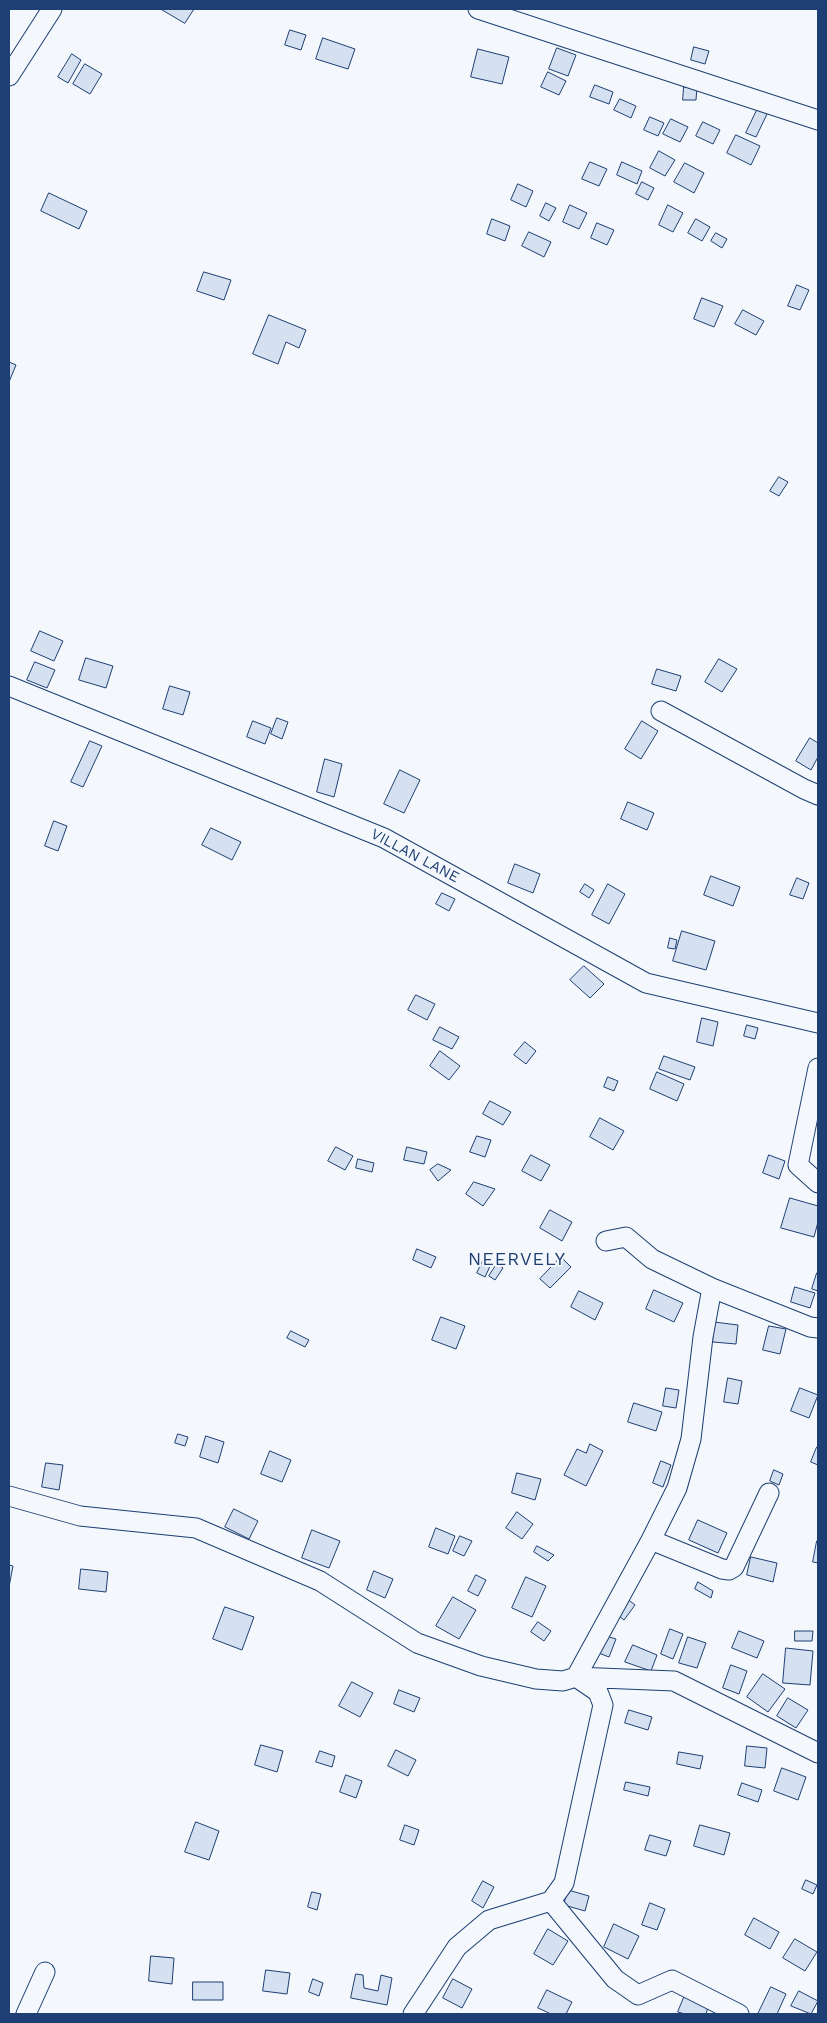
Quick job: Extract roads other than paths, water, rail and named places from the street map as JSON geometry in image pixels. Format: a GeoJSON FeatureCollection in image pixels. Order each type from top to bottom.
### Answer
{"type":"FeatureCollection","features":[{"type":"Feature","properties":{"kind":"street"},"geometry":{"type":"LineString","coordinates":[[9,76],[52,9]]}},
{"type":"Feature","properties":{"kind":"street"},"geometry":{"type":"LineString","coordinates":[[478,9],[818,120]]}},
{"type":"Feature","properties":{"kind":"street","name":"VILLAN LANE"},"geometry":{"type":"LineString","coordinates":[[9,686],[384,838],[646,983],[818,1023]]}},
{"type":"Feature","properties":{"kind":"street"},"geometry":{"type":"LineString","coordinates":[[662,711],[818,795]]}},
{"type":"Feature","properties":{"kind":"street"},"geometry":{"type":"LineString","coordinates":[[818,1068],[798,1165],[818,1183]]}},
{"type":"Feature","properties":{"kind":"street"},"geometry":{"type":"LineString","coordinates":[[606,1241],[626,1237],[652,1259],[712,1288],[810,1327],[818,1328]]}},
{"type":"Feature","properties":{"kind":"street"},"geometry":{"type":"LineString","coordinates":[[576,1676],[651,1540],[677,1488],[691,1439],[703,1337],[712,1288]]}},
{"type":"Feature","properties":{"kind":"street"},"geometry":{"type":"LineString","coordinates":[[651,1540],[728,1570],[734,1567],[769,1492]]}},
{"type":"Feature","properties":{"kind":"street"},"geometry":{"type":"LineString","coordinates":[[9,1496],[80,1516],[196,1528],[320,1581],[417,1643],[481,1666],[536,1679],[563,1681],[576,1676],[674,1681],[818,1754]]}},
{"type":"Feature","properties":{"kind":"street"},"geometry":{"type":"LineString","coordinates":[[413,2014],[458,1947],[489,1920],[551,1901],[564,1883],[602,1705],[598,1692],[576,1676]]}},
{"type":"Feature","properties":{"kind":"street"},"geometry":{"type":"LineString","coordinates":[[551,1901],[615,1980],[638,1995],[672,1980],[739,2014]]}},
{"type":"Feature","properties":{"kind":"street"},"geometry":{"type":"LineString","coordinates":[[26,2014],[45,1972]]}},
{"type":"Feature","properties":{"kind":"district","name":"NEERVELY"},"geometry":{"type":"Point","coordinates":[517,1260]}}]}
